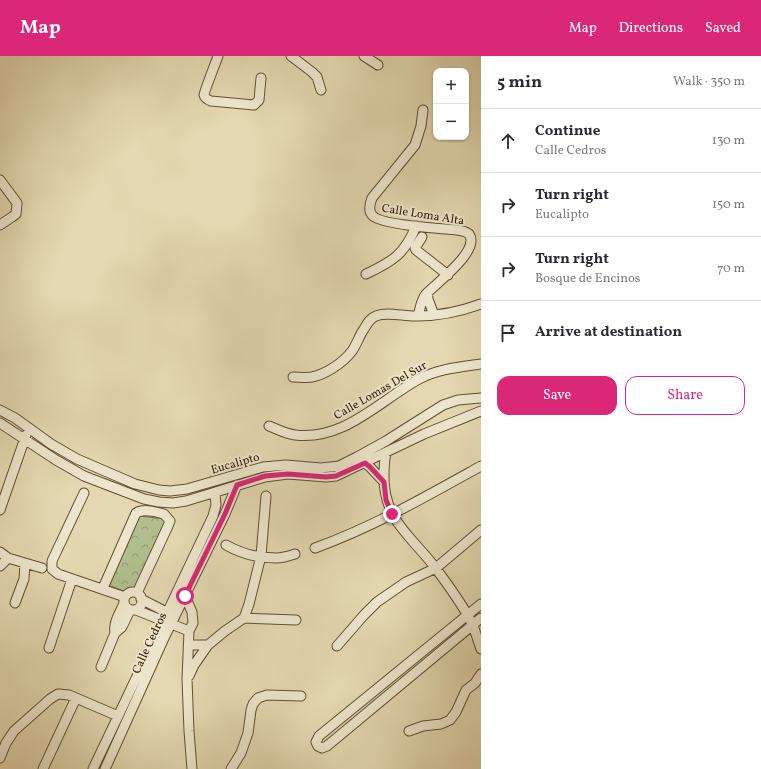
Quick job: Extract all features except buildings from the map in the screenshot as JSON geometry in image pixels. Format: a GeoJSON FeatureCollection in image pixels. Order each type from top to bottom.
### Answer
{"type":"FeatureCollection","features":[{"type":"Feature","properties":{"kind":"street"},"geometry":{"type":"LineString","coordinates":[[218,56],[209,83],[204,91],[206,99],[211,101],[254,106],[259,100],[261,78]]}},
{"type":"Feature","properties":{"kind":"street"},"geometry":{"type":"LineString","coordinates":[[291,56],[317,77],[321,90]]}},
{"type":"Feature","properties":{"kind":"street"},"geometry":{"type":"LineString","coordinates":[[364,56],[378,65]]}},
{"type":"Feature","properties":{"kind":"street","name":"Calle Loma Alta"},"geometry":{"type":"LineString","coordinates":[[418,316],[423,299],[427,293],[448,275],[467,255],[470,248],[471,237],[464,231],[416,226],[376,219],[370,213],[372,198],[415,145],[421,126],[422,110]]}},
{"type":"Feature","properties":{"kind":"street"},"geometry":{"type":"LineString","coordinates":[[0,180],[17,203],[16,214],[0,225]]}},
{"type":"Feature","properties":{"kind":"street"},"geometry":{"type":"LineString","coordinates":[[366,274],[387,264],[400,255],[410,242],[416,226]]}},
{"type":"Feature","properties":{"kind":"street"},"geometry":{"type":"LineString","coordinates":[[422,238],[416,250],[448,275]]}},
{"type":"Feature","properties":{"kind":"street"},"geometry":{"type":"LineString","coordinates":[[427,293],[434,315]]}},
{"type":"Feature","properties":{"kind":"street"},"geometry":{"type":"LineString","coordinates":[[293,377],[310,377],[318,375],[340,363],[353,349],[368,322],[375,316],[386,314],[418,316],[434,315],[471,308],[481,304]]}},
{"type":"Feature","properties":{"kind":"street","name":"Calle Lomas Del Sur"},"geometry":{"type":"LineString","coordinates":[[269,426],[295,435],[325,433],[355,421],[425,376],[443,370],[481,364]]}},
{"type":"Feature","properties":{"kind":"street","name":"Eucalipto"},"geometry":{"type":"LineString","coordinates":[[0,410],[64,453],[135,484],[170,492],[187,489],[264,467],[286,464],[321,468],[332,467],[345,463],[374,448],[443,405],[458,400],[481,398]]}},
{"type":"Feature","properties":{"kind":"street","name":"Eucalipto"},"geometry":{"type":"LineString","coordinates":[[0,423],[84,476],[144,499],[168,503],[186,501],[215,493],[265,476],[288,474],[326,477],[336,476],[424,434],[481,411]]}},
{"type":"Feature","properties":{"kind":"street"},"geometry":{"type":"LineString","coordinates":[[0,510],[24,439],[30,429]]}},
{"type":"Feature","properties":{"kind":"street"},"geometry":{"type":"LineString","coordinates":[[386,453],[384,482],[386,500],[392,514],[403,531],[436,568],[467,615],[473,625],[481,649]]}},
{"type":"Feature","properties":{"kind":"street"},"geometry":{"type":"LineString","coordinates":[[365,463],[384,482]]}},
{"type":"Feature","properties":{"kind":"street"},"geometry":{"type":"LineString","coordinates":[[315,548],[341,539],[392,514],[481,466]]}},
{"type":"Feature","properties":{"kind":"street"},"geometry":{"type":"LineString","coordinates":[[107,485],[113,475]]}},
{"type":"Feature","properties":{"kind":"street","name":"Calle Cedros"},"geometry":{"type":"LineString","coordinates":[[105,769],[165,636],[169,618],[185,596],[225,514],[237,485]]}},
{"type":"Feature","properties":{"kind":"street"},"geometry":{"type":"LineString","coordinates":[[84,493],[52,561],[51,566],[54,572],[103,588],[129,605],[169,618]]}},
{"type":"Feature","properties":{"kind":"street","name":"Calle Cedros"},"geometry":{"type":"LineString","coordinates":[[93,769],[118,716],[169,618],[215,511],[215,493]]}},
{"type":"Feature","properties":{"kind":"street"},"geometry":{"type":"LineString","coordinates":[[188,679],[194,665],[208,645],[244,618],[261,556],[266,496]]}},
{"type":"Feature","properties":{"kind":"street"},"geometry":{"type":"LineString","coordinates":[[103,588],[134,515],[139,511],[151,511],[164,514],[170,521],[139,596],[141,605],[129,605]]}},
{"type":"Feature","properties":{"kind":"street"},"geometry":{"type":"LineString","coordinates":[[215,511],[225,514]]}},
{"type":"Feature","properties":{"kind":"street"},"geometry":{"type":"LineString","coordinates":[[337,646],[377,602],[406,582],[436,568],[481,530]]}},
{"type":"Feature","properties":{"kind":"street"},"geometry":{"type":"LineString","coordinates":[[226,545],[238,551],[276,558],[295,554]]}},
{"type":"Feature","properties":{"kind":"street"},"geometry":{"type":"LineString","coordinates":[[0,552],[8,558],[42,568]]}},
{"type":"Feature","properties":{"kind":"street"},"geometry":{"type":"LineString","coordinates":[[0,566],[8,558]]}},
{"type":"Feature","properties":{"kind":"street"},"geometry":{"type":"LineString","coordinates":[[15,603],[24,579],[26,563]]}},
{"type":"Feature","properties":{"kind":"street"},"geometry":{"type":"LineString","coordinates":[[49,648],[72,579]]}},
{"type":"Feature","properties":{"kind":"street"},"geometry":{"type":"LineString","coordinates":[[101,667],[115,633],[115,626],[129,605],[128,594],[133,592],[189,631]]}},
{"type":"Feature","properties":{"kind":"street"},"geometry":{"type":"LineString","coordinates":[[185,596],[193,618],[193,623],[189,631],[188,679],[189,731],[192,769]]}},
{"type":"Feature","properties":{"kind":"street"},"geometry":{"type":"LineString","coordinates":[[481,604],[319,736],[316,742],[318,746],[322,748],[327,746],[481,618]]}},
{"type":"Feature","properties":{"kind":"street"},"geometry":{"type":"LineString","coordinates":[[244,618],[296,620]]}},
{"type":"Feature","properties":{"kind":"street"},"geometry":{"type":"LineString","coordinates":[[189,645],[208,645]]}},
{"type":"Feature","properties":{"kind":"street"},"geometry":{"type":"LineString","coordinates":[[409,731],[423,726],[446,723],[456,712],[466,690],[478,683],[481,674]]}},
{"type":"Feature","properties":{"kind":"street"},"geometry":{"type":"LineString","coordinates":[[0,758],[6,743],[14,731],[50,699],[61,694],[76,698],[118,716]]}},
{"type":"Feature","properties":{"kind":"street"},"geometry":{"type":"LineString","coordinates":[[231,769],[241,753],[248,733],[251,710],[253,704],[258,698],[267,695],[301,696]]}},
{"type":"Feature","properties":{"kind":"street"},"geometry":{"type":"LineString","coordinates":[[43,769],[76,698]]}},
{"type":"Feature","properties":{"kind":"green space"},"geometry":{"type":"Polygon","coordinates":[[[139,516],[166,519],[133,591],[126,592],[108,585],[139,516]]]}},
{"type":"Feature","properties":{"kind":"route"},"geometry":{"type":"LineString","coordinates":[[185,596],[225,514],[237,485],[265,476],[288,474],[326,477],[336,476],[365,463],[384,482],[386,500],[392,514]]}}]}
